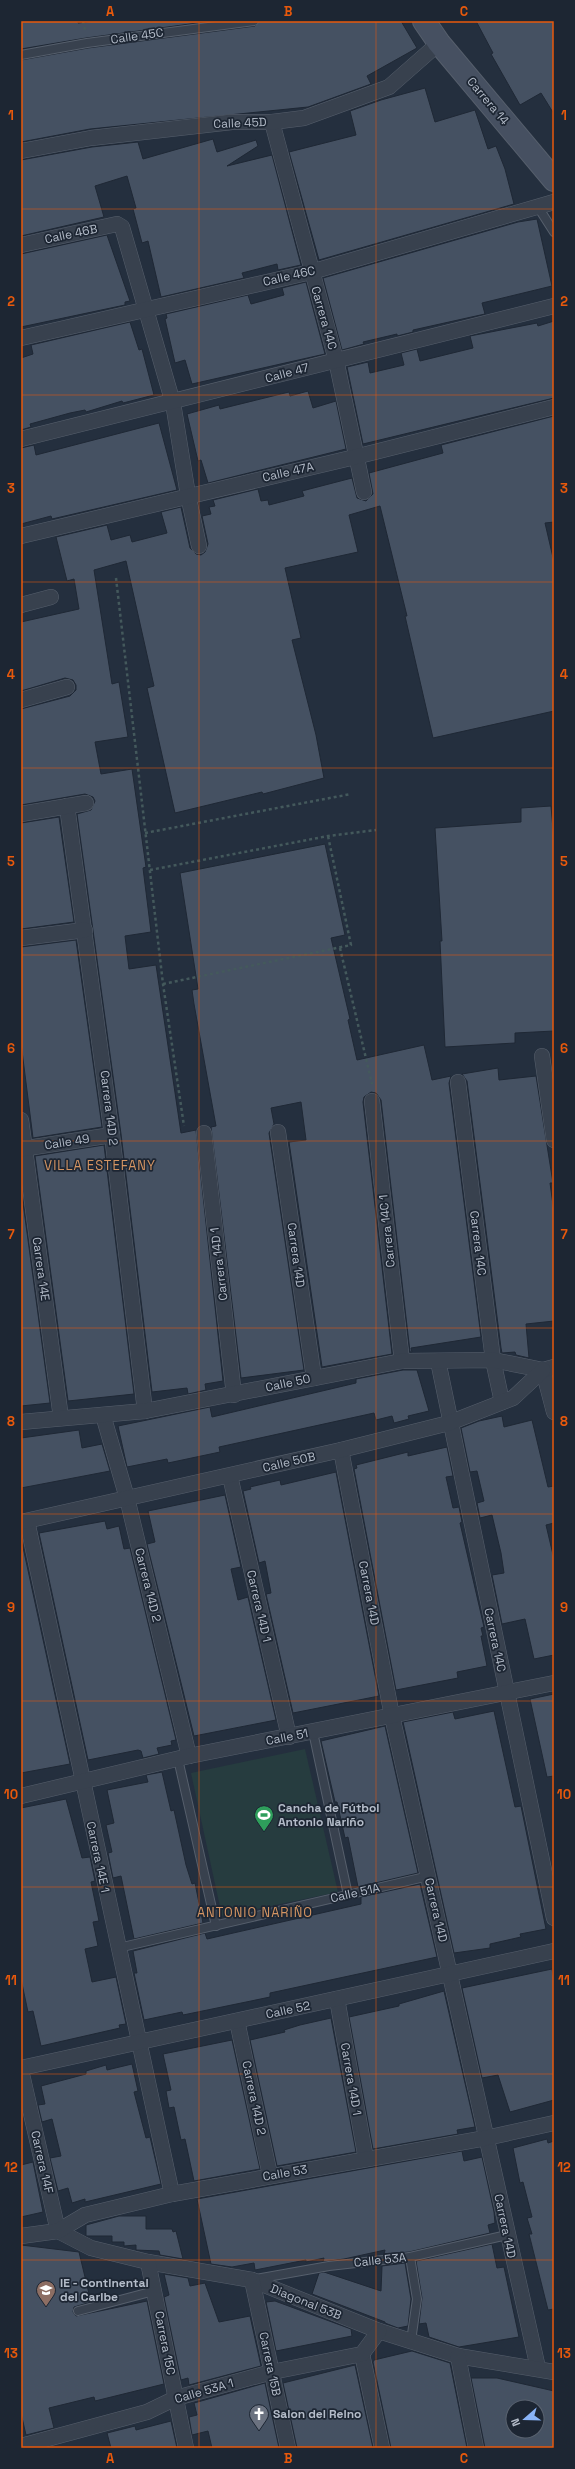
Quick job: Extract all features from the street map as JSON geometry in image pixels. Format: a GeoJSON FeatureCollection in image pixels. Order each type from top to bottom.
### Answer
{"type":"FeatureCollection","features":[{"type":"Feature","properties":{"kind":"main road","name":"Carrera 14"},"geometry":{"type":"LineString","coordinates":[[424,21],[439,43],[554,180]]}},
{"type":"Feature","properties":{"kind":"street","name":"Calle 45D"},"geometry":{"type":"LineString","coordinates":[[21,151],[91,138],[232,122],[272,122],[304,118],[389,87],[439,43]]}},
{"type":"Feature","properties":{"kind":"street","name":"Carrera 14C"},"geometry":{"type":"LineString","coordinates":[[272,122],[311,272],[336,360],[355,457],[364,492]]}},
{"type":"Feature","properties":{"kind":"street","name":"Calle 46C"},"geometry":{"type":"LineString","coordinates":[[21,338],[311,272],[554,202]]}},
{"type":"Feature","properties":{"kind":"street","name":"Calle 46B"},"geometry":{"type":"LineString","coordinates":[[21,245],[120,225],[145,310]]}},
{"type":"Feature","properties":{"kind":"street","name":"Calle 47"},"geometry":{"type":"LineString","coordinates":[[21,439],[173,403],[336,360],[554,306]]}},
{"type":"Feature","properties":{"kind":"street"},"geometry":{"type":"LineString","coordinates":[[145,310],[173,403],[188,495],[199,546]]}},
{"type":"Feature","properties":{"kind":"street","name":"Calle 47A"},"geometry":{"type":"LineString","coordinates":[[21,536],[188,495],[355,457],[554,407]]}},
{"type":"Feature","properties":{"kind":"street"},"geometry":{"type":"LineString","coordinates":[[21,605],[51,597]]}},
{"type":"Feature","properties":{"kind":"street"},"geometry":{"type":"LineString","coordinates":[[21,700],[67,687]]}},
{"type":"Feature","properties":{"kind":"street"},"geometry":{"type":"LineString","coordinates":[[21,814],[86,803]]}},
{"type":"Feature","properties":{"kind":"street","name":"Carrera 14D 2"},"geometry":{"type":"LineString","coordinates":[[67,806],[86,930],[145,1411]]}},
{"type":"Feature","properties":{"kind":"street"},"geometry":{"type":"LineString","coordinates":[[21,938],[86,930]]}},
{"type":"Feature","properties":{"kind":"street"},"geometry":{"type":"LineString","coordinates":[[542,1056],[554,1140]]}},
{"type":"Feature","properties":{"kind":"street","name":"Carrera 14C"},"geometry":{"type":"LineString","coordinates":[[458,1082],[493,1360],[502,1402]]}},
{"type":"Feature","properties":{"kind":"street","name":"Carrera 14C 1"},"geometry":{"type":"LineString","coordinates":[[372,1101],[402,1361]]}},
{"type":"Feature","properties":{"kind":"street","name":"Carrera 14E"},"geometry":{"type":"LineString","coordinates":[[21,1120],[23,1148],[61,1418]]}},
{"type":"Feature","properties":{"kind":"street","name":"Carrera 14D"},"geometry":{"type":"LineString","coordinates":[[278,1132],[314,1378]]}},
{"type":"Feature","properties":{"kind":"street","name":"Carrera 14D 1"},"geometry":{"type":"LineString","coordinates":[[204,1133],[234,1395]]}},
{"type":"Feature","properties":{"kind":"street","name":"Calle 49"},"geometry":{"type":"LineString","coordinates":[[23,1148],[112,1134]]}},
{"type":"Feature","properties":{"kind":"street","name":"Calle 50"},"geometry":{"type":"LineString","coordinates":[[21,1422],[103,1416],[145,1411],[234,1395],[402,1361],[493,1360],[548,1368]]}},
{"type":"Feature","properties":{"kind":"street","name":"Carrera 14C"},"geometry":{"type":"LineString","coordinates":[[438,1361],[449,1423],[554,1918]]}},
{"type":"Feature","properties":{"kind":"street"},"geometry":{"type":"LineString","coordinates":[[548,1368],[554,1412]]}},
{"type":"Feature","properties":{"kind":"street","name":"Calle 50B"},"geometry":{"type":"LineString","coordinates":[[24,1521],[230,1476],[449,1423],[513,1398],[548,1368]]}},
{"type":"Feature","properties":{"kind":"street","name":"Carrera 14D 2"},"geometry":{"type":"LineString","coordinates":[[103,1416],[127,1498],[183,1758]]}},
{"type":"Feature","properties":{"kind":"street","name":"Carrera 14D"},"geometry":{"type":"LineString","coordinates":[[341,1450],[392,1716],[538,2368]]}},
{"type":"Feature","properties":{"kind":"street","name":"Carrera 14D 1"},"geometry":{"type":"LineString","coordinates":[[230,1476],[289,1737]]}},
{"type":"Feature","properties":{"kind":"street","name":"Carrera 14E 1"},"geometry":{"type":"LineString","coordinates":[[24,1521],[172,2194]]}},
{"type":"Feature","properties":{"kind":"street","name":"Calle 51"},"geometry":{"type":"LineString","coordinates":[[21,1796],[82,1783],[183,1758],[554,1683]]}},
{"type":"Feature","properties":{"kind":"street","name":"Calle 52"},"geometry":{"type":"LineString","coordinates":[[21,2069],[138,2041],[237,2021],[554,1951]]}},
{"type":"Feature","properties":{"kind":"street","name":"Carrera 14D 1"},"geometry":{"type":"LineString","coordinates":[[336,1999],[366,2159]]}},
{"type":"Feature","properties":{"kind":"street","name":"Carrera 14D 2"},"geometry":{"type":"LineString","coordinates":[[237,2021],[270,2175]]}},
{"type":"Feature","properties":{"kind":"street","name":"Carrera 14F"},"geometry":{"type":"LineString","coordinates":[[21,2069],[58,2231]]}},
{"type":"Feature","properties":{"kind":"street","name":"Calle 53"},"geometry":{"type":"LineString","coordinates":[[21,2236],[58,2231],[85,2215],[172,2194],[270,2175],[486,2138],[554,2123]]}},
{"type":"Feature","properties":{"kind":"street","name":"Diagonal 53B"},"geometry":{"type":"LineString","coordinates":[[58,2231],[91,2248],[148,2262],[252,2280],[379,2331],[458,2356],[538,2368],[554,2372]]}},
{"type":"Feature","properties":{"kind":"street","name":"Carrera 15C"},"geometry":{"type":"LineString","coordinates":[[148,2262],[186,2448]]}},
{"type":"Feature","properties":{"kind":"street","name":"Carrera 15B"},"geometry":{"type":"LineString","coordinates":[[252,2280],[288,2448]]}},
{"type":"Feature","properties":{"kind":"street"},"geometry":{"type":"LineString","coordinates":[[379,2331],[362,2354],[382,2448]]}},
{"type":"Feature","properties":{"kind":"street","name":"Calle 53A 1"},"geometry":{"type":"LineString","coordinates":[[21,2446],[146,2412],[176,2398],[272,2372],[362,2354]]}},
{"type":"Feature","properties":{"kind":"street"},"geometry":{"type":"LineString","coordinates":[[458,2356],[476,2448]]}},
{"type":"Feature","properties":{"kind":"lane","name":"Calle 45C"},"geometry":{"type":"LineString","coordinates":[[21,54],[86,43],[254,21]]}},
{"type":"Feature","properties":{"kind":"lane"},"geometry":{"type":"LineString","coordinates":[[538,207],[554,232]]}},
{"type":"Feature","properties":{"kind":"lane"},"geometry":{"type":"LineString","coordinates":[[313,1732],[348,1895]]}},
{"type":"Feature","properties":{"kind":"lane","name":"Carrera 14D 2"},"geometry":{"type":"LineString","coordinates":[[183,1758],[216,1926]]}},
{"type":"Feature","properties":{"kind":"lane","name":"Calle 51A"},"geometry":{"type":"LineString","coordinates":[[118,1948],[429,1876]]}},
{"type":"Feature","properties":{"kind":"lane","name":"Calle 53A"},"geometry":{"type":"LineString","coordinates":[[252,2280],[329,2266],[410,2257],[507,2235]]}},
{"type":"Feature","properties":{"kind":"lane"},"geometry":{"type":"LineString","coordinates":[[410,2257],[417,2299],[411,2341]]}},
{"type":"Feature","properties":{"kind":"lane"},"geometry":{"type":"LineString","coordinates":[[78,2311],[154,2291]]}},
{"type":"Feature","properties":{"kind":"path"},"geometry":{"type":"LineString","coordinates":[[116,578],[163,984],[184,1126]]}},
{"type":"Feature","properties":{"kind":"path"},"geometry":{"type":"LineString","coordinates":[[145,833],[350,794]]}},
{"type":"Feature","properties":{"kind":"path"},"geometry":{"type":"LineString","coordinates":[[150,870],[328,836],[376,830]]}},
{"type":"Feature","properties":{"kind":"path"},"geometry":{"type":"LineString","coordinates":[[163,984],[351,945],[328,836]]}},
{"type":"Feature","properties":{"kind":"path"},"geometry":{"type":"LineString","coordinates":[[340,948],[372,1085]]}},
{"type":"Feature","properties":{"kind":"green space","name":"Cancha de Fútbol Antonio Nariño"},"geometry":{"type":"Polygon","coordinates":[[[305,1749],[338,1892],[222,1916],[191,1773],[305,1749]]]}},
{"type":"Feature","properties":{"kind":"building"},"geometry":{"type":"Polygon","coordinates":[[[21,21],[78,21],[78,23],[95,21],[212,21],[86,38],[21,49],[21,21]]]}},
{"type":"Feature","properties":{"kind":"building"},"geometry":{"type":"Polygon","coordinates":[[[259,21],[401,21],[417,48],[367,76],[371,84],[308,107],[90,129],[21,142],[21,60],[88,48],[255,26],[259,21]]]}},
{"type":"Feature","properties":{"kind":"building"},"geometry":{"type":"Polygon","coordinates":[[[476,21],[554,21],[554,114],[541,93],[520,105],[491,54],[493,53],[476,21]]]}},
{"type":"Feature","properties":{"kind":"building"},"geometry":{"type":"Polygon","coordinates":[[[425,88],[435,122],[475,110],[488,149],[496,146],[505,169],[514,204],[319,260],[289,152],[356,135],[350,111],[381,100],[425,88]]]}},
{"type":"Feature","properties":{"kind":"building"},"geometry":{"type":"Polygon","coordinates":[[[213,139],[217,152],[256,140],[258,146],[227,166],[272,155],[301,265],[278,270],[277,264],[242,273],[244,278],[161,297],[148,241],[142,243],[133,209],[136,208],[127,176],[95,186],[104,217],[21,236],[21,160],[92,147],[138,142],[143,159],[213,139]]]}},
{"type":"Feature","properties":{"kind":"building"},"geometry":{"type":"Polygon","coordinates":[[[537,219],[552,286],[482,303],[485,314],[413,330],[413,332],[397,336],[397,334],[363,342],[364,344],[342,350],[323,278],[518,222],[537,219]]]}},
{"type":"Feature","properties":{"kind":"building"},"geometry":{"type":"Polygon","coordinates":[[[107,235],[130,301],[125,302],[125,305],[21,327],[21,254],[107,235]]]}},
{"type":"Feature","properties":{"kind":"building"},"geometry":{"type":"Polygon","coordinates":[[[306,282],[325,354],[192,384],[185,360],[175,363],[165,319],[167,318],[166,314],[248,295],[251,304],[284,295],[282,288],[306,282]]]}},
{"type":"Feature","properties":{"kind":"building"},"geometry":{"type":"Polygon","coordinates":[[[554,321],[554,398],[363,444],[347,367],[368,362],[370,373],[404,365],[401,353],[417,349],[420,361],[473,348],[470,336],[537,323],[538,326],[554,321]]]}},
{"type":"Feature","properties":{"kind":"building"},"geometry":{"type":"Polygon","coordinates":[[[130,322],[139,350],[142,349],[154,395],[123,403],[122,401],[86,412],[85,410],[70,413],[30,424],[31,427],[21,430],[21,358],[33,354],[31,345],[130,322]]]}},
{"type":"Feature","properties":{"kind":"building"},"geometry":{"type":"Polygon","coordinates":[[[308,391],[313,408],[336,401],[346,449],[208,483],[201,460],[198,461],[187,414],[219,405],[220,409],[289,392],[290,396],[308,391]]]}},
{"type":"Feature","properties":{"kind":"building"},"geometry":{"type":"Polygon","coordinates":[[[554,416],[554,522],[545,523],[554,562],[554,711],[433,738],[405,616],[407,616],[380,506],[349,515],[358,552],[285,568],[301,638],[292,640],[316,735],[324,778],[263,794],[262,792],[175,813],[147,688],[154,686],[126,561],[94,570],[112,684],[119,682],[128,737],[95,742],[101,774],[132,769],[146,867],[143,868],[151,932],[125,936],[129,969],[156,965],[181,1133],[196,1130],[223,1381],[205,1384],[206,1390],[188,1394],[187,1388],[152,1392],[121,1134],[77,814],[91,810],[95,801],[93,797],[85,794],[21,805],[21,709],[70,696],[76,690],[76,685],[73,680],[65,678],[21,691],[21,622],[79,609],[74,579],[67,581],[56,537],[107,525],[111,540],[130,535],[132,542],[167,533],[161,512],[181,507],[190,548],[196,554],[201,555],[205,552],[208,544],[202,516],[211,514],[209,507],[215,506],[213,500],[258,489],[261,501],[268,500],[269,505],[304,496],[302,491],[352,478],[357,498],[366,501],[373,494],[369,473],[443,453],[441,445],[554,416]]]}},
{"type":"Feature","properties":{"kind":"building"},"geometry":{"type":"Polygon","coordinates":[[[159,423],[177,490],[52,519],[51,516],[21,524],[21,448],[34,445],[36,455],[159,423]]]}},
{"type":"Feature","properties":{"kind":"building"},"geometry":{"type":"Polygon","coordinates":[[[551,806],[554,841],[554,1031],[515,1033],[515,1043],[445,1047],[440,941],[442,941],[435,828],[521,822],[521,808],[551,806]]]}},
{"type":"Feature","properties":{"kind":"building"},"geometry":{"type":"Polygon","coordinates":[[[59,817],[74,922],[21,929],[21,823],[59,817]]]}},
{"type":"Feature","properties":{"kind":"building"},"geometry":{"type":"Polygon","coordinates":[[[325,844],[345,935],[331,938],[350,1019],[348,1020],[357,1060],[424,1045],[432,1080],[451,1076],[449,1083],[481,1337],[411,1348],[412,1352],[410,1352],[381,1100],[376,1093],[371,1092],[364,1097],[363,1102],[392,1354],[322,1367],[289,1142],[306,1140],[301,1102],[271,1108],[274,1124],[269,1133],[304,1370],[241,1378],[211,1127],[216,1126],[192,990],[198,989],[180,873],[325,844]]]}},
{"type":"Feature","properties":{"kind":"building"},"geometry":{"type":"Polygon","coordinates":[[[76,940],[102,1127],[33,1138],[21,1043],[21,947],[76,940]]]}},
{"type":"Feature","properties":{"kind":"building"},"geometry":{"type":"Polygon","coordinates":[[[498,1068],[499,1080],[536,1076],[553,1183],[550,1183],[554,1212],[554,1321],[526,1324],[529,1358],[516,1355],[515,1352],[502,1353],[467,1081],[462,1074],[498,1068]]]}},
{"type":"Feature","properties":{"kind":"building"},"geometry":{"type":"Polygon","coordinates":[[[104,1145],[134,1394],[68,1401],[35,1156],[104,1145]]]}},
{"type":"Feature","properties":{"kind":"building"},"geometry":{"type":"Polygon","coordinates":[[[21,1188],[50,1403],[21,1406],[21,1188]]]}},
{"type":"Feature","properties":{"kind":"building"},"geometry":{"type":"Polygon","coordinates":[[[403,1370],[417,1370],[429,1411],[408,1416],[409,1419],[394,1423],[392,1416],[376,1420],[374,1413],[219,1447],[220,1452],[168,1463],[167,1459],[127,1467],[118,1426],[210,1407],[212,1417],[356,1383],[356,1379],[403,1370]]]}},
{"type":"Feature","properties":{"kind":"building"},"geometry":{"type":"Polygon","coordinates":[[[502,1416],[504,1427],[532,1420],[548,1487],[554,1486],[554,1523],[546,1525],[554,1559],[554,1655],[534,1659],[525,1619],[502,1624],[492,1575],[504,1573],[501,1553],[492,1515],[480,1518],[477,1503],[484,1501],[477,1471],[470,1472],[461,1428],[479,1421],[502,1416]]]}},
{"type":"Feature","properties":{"kind":"building"},"geometry":{"type":"Polygon","coordinates":[[[79,1430],[82,1448],[102,1444],[110,1471],[21,1488],[21,1438],[79,1430]]]}},
{"type":"Feature","properties":{"kind":"building"},"geometry":{"type":"Polygon","coordinates":[[[447,1447],[453,1476],[446,1477],[453,1508],[459,1507],[462,1522],[460,1523],[484,1627],[481,1628],[483,1636],[481,1636],[487,1666],[457,1672],[458,1678],[396,1690],[354,1469],[357,1468],[356,1465],[408,1452],[408,1456],[447,1447]]]}},
{"type":"Feature","properties":{"kind":"building"},"geometry":{"type":"Polygon","coordinates":[[[336,1472],[379,1696],[293,1713],[266,1594],[271,1593],[265,1561],[259,1563],[243,1491],[251,1489],[250,1487],[280,1480],[281,1485],[336,1472]]]}},
{"type":"Feature","properties":{"kind":"building"},"geometry":{"type":"Polygon","coordinates":[[[225,1495],[241,1567],[231,1569],[238,1600],[248,1597],[276,1720],[194,1736],[147,1544],[155,1542],[148,1511],[225,1495]]]}},
{"type":"Feature","properties":{"kind":"building"},"geometry":{"type":"Polygon","coordinates":[[[105,1521],[107,1529],[119,1526],[124,1549],[130,1548],[176,1740],[171,1741],[172,1745],[157,1748],[159,1754],[143,1758],[141,1751],[138,1750],[88,1760],[39,1533],[105,1521]]]}},
{"type":"Feature","properties":{"kind":"building"},"geometry":{"type":"Polygon","coordinates":[[[21,1538],[70,1764],[21,1773],[21,1538]]]}},
{"type":"Feature","properties":{"kind":"building"},"geometry":{"type":"Polygon","coordinates":[[[554,1694],[554,1776],[547,1777],[530,1699],[554,1694]]]}},
{"type":"Feature","properties":{"kind":"building"},"geometry":{"type":"Polygon","coordinates":[[[494,1711],[515,1807],[521,1806],[546,1929],[520,1934],[521,1937],[490,1944],[490,1948],[454,1953],[403,1722],[453,1712],[455,1719],[494,1711]]]}},
{"type":"Feature","properties":{"kind":"building"},"geometry":{"type":"Polygon","coordinates":[[[385,1726],[418,1873],[358,1887],[348,1837],[345,1838],[321,1741],[385,1726]]]}},
{"type":"Feature","properties":{"kind":"building"},"geometry":{"type":"Polygon","coordinates":[[[162,1772],[171,1811],[174,1810],[186,1865],[192,1884],[195,1883],[203,1923],[134,1939],[121,1876],[113,1878],[108,1853],[112,1852],[106,1825],[114,1823],[107,1790],[148,1782],[146,1775],[162,1772]]]}},
{"type":"Feature","properties":{"kind":"building"},"geometry":{"type":"Polygon","coordinates":[[[66,1799],[82,1858],[90,1857],[95,1881],[91,1882],[99,1921],[93,1922],[98,1946],[85,1949],[92,1982],[116,1977],[126,2024],[119,2025],[120,2028],[41,2046],[33,2011],[28,2012],[21,1979],[21,1808],[66,1799]]]}},
{"type":"Feature","properties":{"kind":"building"},"geometry":{"type":"Polygon","coordinates":[[[420,1884],[437,1957],[270,1993],[270,1997],[183,2015],[182,2012],[144,2020],[134,1973],[137,1973],[133,1951],[205,1933],[207,1939],[361,1904],[361,1897],[420,1884]]]}},
{"type":"Feature","properties":{"kind":"building"},"geometry":{"type":"Polygon","coordinates":[[[552,1969],[554,1980],[554,2100],[510,2112],[498,2075],[482,2078],[462,1988],[552,1969]]]}},
{"type":"Feature","properties":{"kind":"building"},"geometry":{"type":"Polygon","coordinates":[[[444,1991],[475,2127],[457,2130],[458,2134],[373,2149],[349,2017],[399,2006],[399,2004],[444,1991]]]}},
{"type":"Feature","properties":{"kind":"building"},"geometry":{"type":"Polygon","coordinates":[[[331,2018],[356,2152],[277,2166],[250,2040],[285,2032],[284,2030],[300,2025],[331,2018]]]}},
{"type":"Feature","properties":{"kind":"building"},"geometry":{"type":"Polygon","coordinates":[[[232,2040],[260,2169],[194,2181],[185,2139],[181,2140],[174,2107],[169,2108],[166,2091],[171,2090],[163,2054],[232,2040]]]}},
{"type":"Feature","properties":{"kind":"building"},"geometry":{"type":"Polygon","coordinates":[[[132,2064],[138,2091],[134,2092],[146,2138],[150,2137],[161,2184],[85,2202],[85,2199],[72,2203],[68,2188],[58,2191],[50,2158],[61,2156],[52,2119],[42,2122],[38,2105],[45,2104],[41,2086],[86,2074],[86,2071],[106,2065],[107,2070],[132,2064]]]}},
{"type":"Feature","properties":{"kind":"building"},"geometry":{"type":"Polygon","coordinates":[[[547,2139],[548,2143],[554,2141],[554,2309],[548,2310],[529,2234],[532,2234],[527,2218],[532,2217],[523,2182],[520,2183],[513,2148],[547,2139]]]}},
{"type":"Feature","properties":{"kind":"building"},"geometry":{"type":"Polygon","coordinates":[[[462,2151],[464,2161],[482,2157],[494,2212],[495,2223],[488,2225],[490,2233],[409,2252],[384,2254],[385,2250],[344,2259],[323,2262],[324,2258],[306,2262],[306,2260],[255,2270],[254,2263],[232,2267],[211,2264],[197,2199],[462,2151]]]}},
{"type":"Feature","properties":{"kind":"building"},"geometry":{"type":"Polygon","coordinates":[[[33,2162],[43,2212],[21,2217],[21,2165],[33,2162]]]}},
{"type":"Feature","properties":{"kind":"building"},"geometry":{"type":"Polygon","coordinates":[[[119,2216],[146,2216],[146,2229],[172,2229],[173,2232],[176,2231],[183,2259],[160,2255],[159,2251],[136,2250],[136,2245],[124,2246],[124,2242],[112,2242],[112,2236],[86,2236],[86,2225],[119,2216]]]}},
{"type":"Feature","properties":{"kind":"building"},"geometry":{"type":"Polygon","coordinates":[[[492,2244],[497,2268],[504,2267],[519,2337],[459,2347],[429,2337],[426,2323],[419,2324],[422,2298],[416,2261],[492,2244]]]}},
{"type":"Feature","properties":{"kind":"building"},"geometry":{"type":"Polygon","coordinates":[[[21,2245],[79,2252],[91,2302],[74,2307],[73,2312],[76,2316],[147,2301],[164,2384],[95,2401],[94,2397],[49,2408],[54,2428],[26,2435],[21,2413],[21,2245]]]}},
{"type":"Feature","properties":{"kind":"building"},"geometry":{"type":"Polygon","coordinates":[[[405,2263],[411,2299],[408,2326],[398,2328],[312,2294],[319,2273],[324,2272],[381,2291],[382,2266],[405,2263]]]}},
{"type":"Feature","properties":{"kind":"building"},"geometry":{"type":"Polygon","coordinates":[[[164,2274],[188,2278],[190,2286],[205,2283],[219,2322],[250,2316],[261,2366],[189,2385],[188,2378],[181,2380],[164,2297],[169,2295],[164,2274]]]}},
{"type":"Feature","properties":{"kind":"building"},"geometry":{"type":"Polygon","coordinates":[[[275,2301],[351,2329],[352,2336],[276,2351],[266,2302],[275,2301]]]}},
{"type":"Feature","properties":{"kind":"building"},"geometry":{"type":"Polygon","coordinates":[[[412,2351],[450,2363],[467,2448],[391,2448],[373,2362],[374,2360],[412,2351]]]}},
{"type":"Feature","properties":{"kind":"building"},"geometry":{"type":"Polygon","coordinates":[[[355,2365],[373,2448],[297,2448],[283,2383],[355,2365]]]}},
{"type":"Feature","properties":{"kind":"building"},"geometry":{"type":"Polygon","coordinates":[[[471,2378],[497,2378],[554,2391],[554,2448],[485,2448],[471,2378]]]}},
{"type":"Feature","properties":{"kind":"building"},"geometry":{"type":"Polygon","coordinates":[[[265,2383],[279,2448],[212,2448],[208,2431],[192,2435],[189,2417],[197,2415],[194,2403],[265,2383]]]}},
{"type":"Feature","properties":{"kind":"building"},"geometry":{"type":"Polygon","coordinates":[[[171,2421],[177,2448],[111,2448],[107,2433],[135,2426],[136,2430],[171,2421]]]}},
{"type":"Feature","properties":{"kind":"place","name":"Cancha de Fútbol Antonio Nariño"},"geometry":{"type":"Point","coordinates":[264,1832]}},
{"type":"Feature","properties":{"kind":"place","name":"IE - Continental del Caribe"},"geometry":{"type":"Point","coordinates":[46,2307]}},
{"type":"Feature","properties":{"kind":"place","name":"Salon del Reino"},"geometry":{"type":"Point","coordinates":[259,2431]}},
{"type":"Feature","properties":{"kind":"district","name":"VILLA ESTEFANY"},"geometry":{"type":"Point","coordinates":[100,1165]}},
{"type":"Feature","properties":{"kind":"district","name":"ANTONIO NARIÑO"},"geometry":{"type":"Point","coordinates":[255,1912]}}]}
